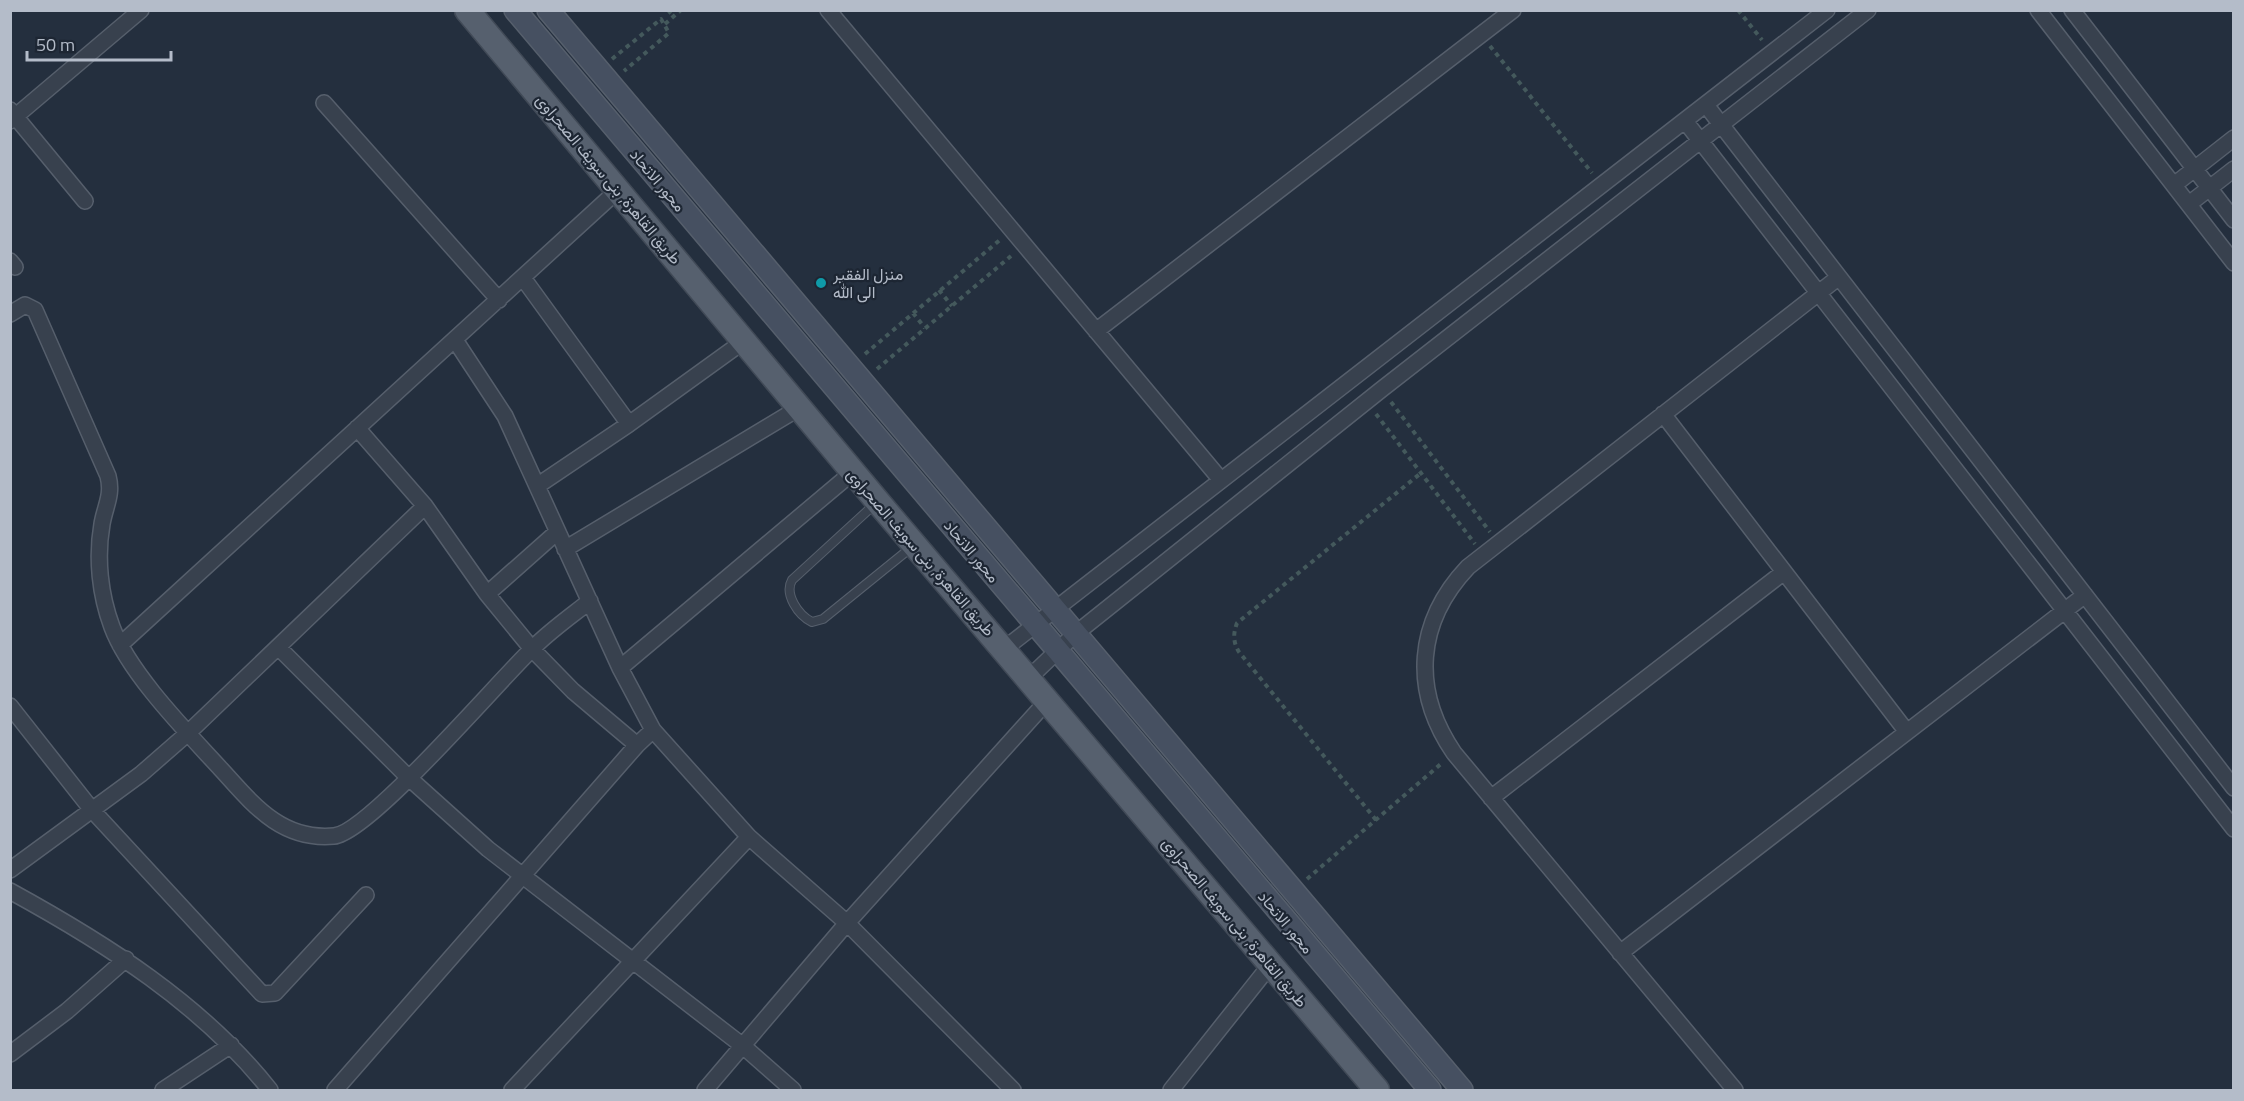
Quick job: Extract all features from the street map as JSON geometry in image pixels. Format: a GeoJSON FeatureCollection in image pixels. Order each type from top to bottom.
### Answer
{"type":"FeatureCollection","features":[{"type":"Feature","properties":{"kind":"main road","name":"طريق القاهرة, بنى سويف الصحراوى"},"geometry":{"type":"LineString","coordinates":[[468,10],[878,502],[1377,1090]]}},
{"type":"Feature","properties":{"kind":"street"},"geometry":{"type":"LineString","coordinates":[[85,201],[12,116],[141,10]]}},
{"type":"Feature","properties":{"kind":"street","name":"محور الاتحاد"},"geometry":{"type":"LineString","coordinates":[[515,10],[1430,1090]]}},
{"type":"Feature","properties":{"kind":"street","name":"محور الاتحاد"},"geometry":{"type":"LineString","coordinates":[[548,10],[1074,635],[1462,1090]]}},
{"type":"Feature","properties":{"kind":"street"},"geometry":{"type":"LineString","coordinates":[[828,10],[1221,480]]}},
{"type":"Feature","properties":{"kind":"street"},"geometry":{"type":"LineString","coordinates":[[1096,332],[1513,10]]}},
{"type":"Feature","properties":{"kind":"street"},"geometry":{"type":"LineString","coordinates":[[1004,648],[1055,612],[1221,480],[1827,10]]}},
{"type":"Feature","properties":{"kind":"street"},"geometry":{"type":"LineString","coordinates":[[1029,678],[1074,635],[1382,389],[1868,10]]}},
{"type":"Feature","properties":{"kind":"street"},"geometry":{"type":"LineString","coordinates":[[2038,10],[2234,262]]}},
{"type":"Feature","properties":{"kind":"street"},"geometry":{"type":"LineString","coordinates":[[2072,10],[2234,220]]}},
{"type":"Feature","properties":{"kind":"street"},"geometry":{"type":"LineString","coordinates":[[324,103],[499,300]]}},
{"type":"Feature","properties":{"kind":"street"},"geometry":{"type":"LineString","coordinates":[[1706,105],[2234,788]]}},
{"type":"Feature","properties":{"kind":"street"},"geometry":{"type":"LineString","coordinates":[[1685,121],[2234,829]]}},
{"type":"Feature","properties":{"kind":"street"},"geometry":{"type":"LineString","coordinates":[[2174,185],[2234,138]]}},
{"type":"Feature","properties":{"kind":"street"},"geometry":{"type":"LineString","coordinates":[[2188,204],[2234,169]]}},
{"type":"Feature","properties":{"kind":"street"},"geometry":{"type":"LineString","coordinates":[[120,645],[618,190]]}},
{"type":"Feature","properties":{"kind":"street"},"geometry":{"type":"LineString","coordinates":[[1735,1090],[1454,753],[1443,737],[1429,703],[1424,666],[1426,648],[1436,612],[1445,595],[1462,573],[1839,277]]}},
{"type":"Feature","properties":{"kind":"street"},"geometry":{"type":"LineString","coordinates":[[523,278],[629,424]]}},
{"type":"Feature","properties":{"kind":"street"},"geometry":{"type":"LineString","coordinates":[[10,314],[25,305],[35,310],[108,476],[111,490],[102,522],[99,560],[102,592],[120,645],[188,733],[264,816],[282,827],[333,836],[346,833],[409,778],[532,649],[590,602]]}},
{"type":"Feature","properties":{"kind":"street"},"geometry":{"type":"LineString","coordinates":[[455,340],[505,416],[620,668],[653,730],[678,761],[750,837],[848,923],[1013,1090]]}},
{"type":"Feature","properties":{"kind":"street"},"geometry":{"type":"LineString","coordinates":[[537,486],[629,424],[744,341]]}},
{"type":"Feature","properties":{"kind":"street"},"geometry":{"type":"LineString","coordinates":[[565,549],[799,408]]}},
{"type":"Feature","properties":{"kind":"street"},"geometry":{"type":"LineString","coordinates":[[1663,414],[1907,732]]}},
{"type":"Feature","properties":{"kind":"street"},"geometry":{"type":"LineString","coordinates":[[357,428],[425,506],[487,594],[532,649],[573,691],[637,744]]}},
{"type":"Feature","properties":{"kind":"street"},"geometry":{"type":"LineString","coordinates":[[620,668],[853,472]]}},
{"type":"Feature","properties":{"kind":"street"},"geometry":{"type":"LineString","coordinates":[[10,870],[141,774],[188,733],[425,506]]}},
{"type":"Feature","properties":{"kind":"street"},"geometry":{"type":"LineString","coordinates":[[487,594],[557,532]]}},
{"type":"Feature","properties":{"kind":"street"},"geometry":{"type":"LineString","coordinates":[[1491,798],[1784,572]]}},
{"type":"Feature","properties":{"kind":"street"},"geometry":{"type":"LineString","coordinates":[[1620,953],[2085,595]]}},
{"type":"Feature","properties":{"kind":"street"},"geometry":{"type":"LineString","coordinates":[[279,648],[409,778],[521,876],[633,959],[743,1046],[792,1090]]}},
{"type":"Feature","properties":{"kind":"street"},"geometry":{"type":"LineString","coordinates":[[705,1090],[848,923],[1048,700]]}},
{"type":"Feature","properties":{"kind":"street"},"geometry":{"type":"LineString","coordinates":[[10,706],[92,810],[262,994],[276,993],[366,895]]}},
{"type":"Feature","properties":{"kind":"street"},"geometry":{"type":"LineString","coordinates":[[335,1090],[637,744],[653,730]]}},
{"type":"Feature","properties":{"kind":"street"},"geometry":{"type":"LineString","coordinates":[[512,1090],[750,837]]}},
{"type":"Feature","properties":{"kind":"street"},"geometry":{"type":"LineString","coordinates":[[10,891],[126,959],[231,1045],[270,1090]]}},
{"type":"Feature","properties":{"kind":"street"},"geometry":{"type":"LineString","coordinates":[[10,1054],[67,1011],[126,959]]}},
{"type":"Feature","properties":{"kind":"street"},"geometry":{"type":"LineString","coordinates":[[1171,1090],[1271,964]]}},
{"type":"Feature","properties":{"kind":"street"},"geometry":{"type":"LineString","coordinates":[[163,1090],[231,1045]]}},
{"type":"Feature","properties":{"kind":"lane"},"geometry":{"type":"LineString","coordinates":[[878,502],[792,580],[789,588],[790,597],[805,618],[812,622],[823,619],[914,544]]}},
{"type":"Feature","properties":{"kind":"path"},"geometry":{"type":"LineString","coordinates":[[668,10],[674,17]]}},
{"type":"Feature","properties":{"kind":"path"},"geometry":{"type":"LineString","coordinates":[[665,24],[681,10]]}},
{"type":"Feature","properties":{"kind":"path"},"geometry":{"type":"LineString","coordinates":[[1738,10],[1772,53]]}},
{"type":"Feature","properties":{"kind":"path"},"geometry":{"type":"LineString","coordinates":[[659,19],[665,24],[669,33],[604,77],[659,19]]}},
{"type":"Feature","properties":{"kind":"path"},"geometry":{"type":"LineString","coordinates":[[1481,35],[1602,185]]}},
{"type":"Feature","properties":{"kind":"path"},"geometry":{"type":"LineString","coordinates":[[855,375],[913,313],[1011,231]]}},
{"type":"Feature","properties":{"kind":"path"},"geometry":{"type":"LineString","coordinates":[[855,375],[925,328],[1023,245]]}},
{"type":"Feature","properties":{"kind":"path"},"geometry":{"type":"LineString","coordinates":[[939,291],[952,306]]}},
{"type":"Feature","properties":{"kind":"path"},"geometry":{"type":"LineString","coordinates":[[913,313],[925,328]]}},
{"type":"Feature","properties":{"kind":"path"},"geometry":{"type":"LineString","coordinates":[[1382,389],[1498,543]]}},
{"type":"Feature","properties":{"kind":"path"},"geometry":{"type":"LineString","coordinates":[[1367,401],[1483,555]]}},
{"type":"Feature","properties":{"kind":"path"},"geometry":{"type":"LineString","coordinates":[[1376,820],[1239,652],[1234,637],[1237,623],[1421,473]]}},
{"type":"Feature","properties":{"kind":"path"},"geometry":{"type":"LineString","coordinates":[[1292,892],[1454,753]]}},
{"type":"Feature","properties":{"kind":"place","name":"منزل الفقير الى الله"},"geometry":{"type":"Point","coordinates":[821,283]}}]}
